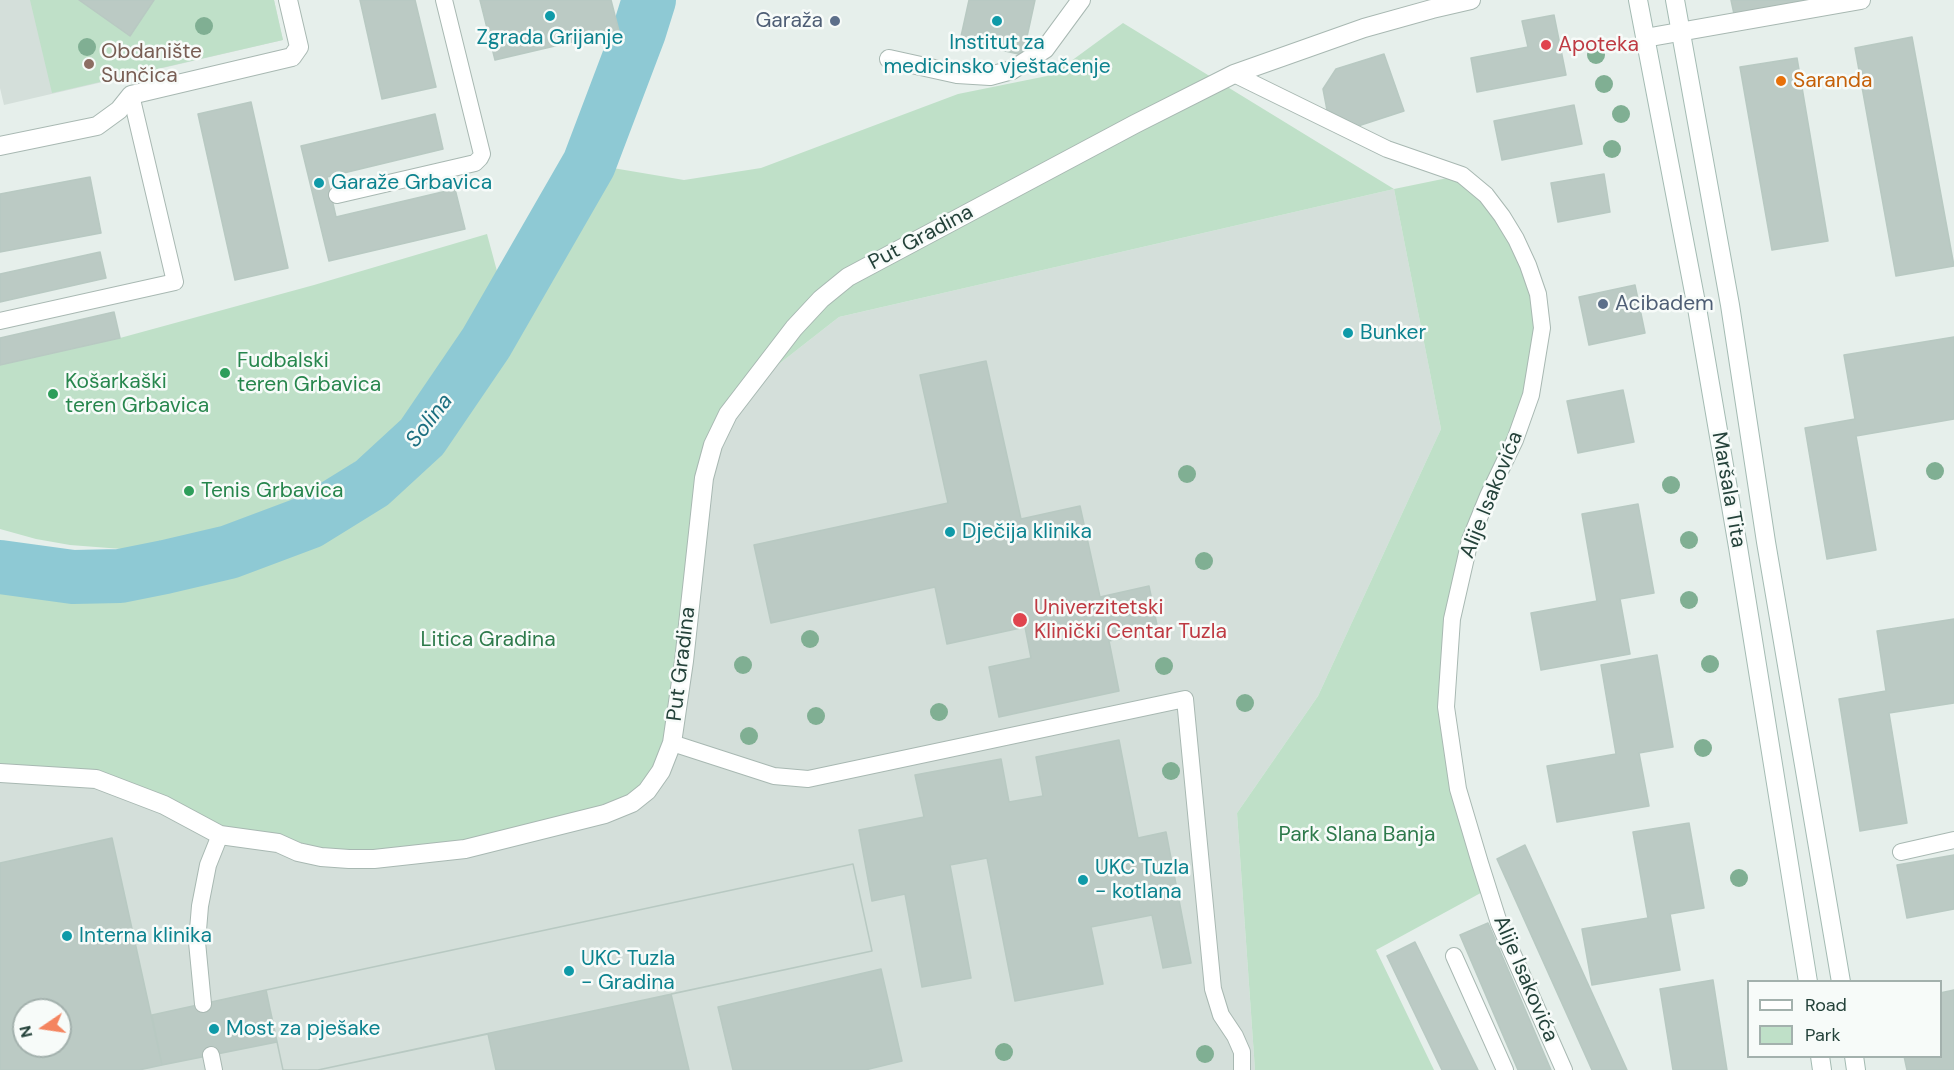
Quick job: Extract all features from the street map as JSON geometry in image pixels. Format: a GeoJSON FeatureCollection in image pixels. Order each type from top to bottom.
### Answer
{"type":"FeatureCollection","features":[{"type":"Feature","properties":{"kind":"street"},"geometry":{"type":"LineString","coordinates":[[0,146],[97,126],[119,110],[131,95],[292,57],[299,47],[288,0]]}},
{"type":"Feature","properties":{"kind":"street"},"geometry":{"type":"LineString","coordinates":[[889,59],[957,74],[990,76],[1012,70],[1045,50],[1081,0]]}},
{"type":"Feature","properties":{"kind":"street","name":"Put Gradina"},"geometry":{"type":"LineString","coordinates":[[220,835],[278,843],[298,852],[321,857],[374,858],[465,849],[605,814],[632,803],[647,791],[661,771],[672,743],[684,661],[704,478],[713,445],[728,414],[794,328],[821,299],[848,277],[1135,124],[1234,74],[1364,28],[1471,0]]}},
{"type":"Feature","properties":{"kind":"street","name":"Maršala Tita"},"geometry":{"type":"LineString","coordinates":[[1638,0],[1697,308],[1808,980]]}},
{"type":"Feature","properties":{"kind":"street","name":"Maršala Tita"},"geometry":{"type":"LineString","coordinates":[[1675,0],[1730,305],[1766,542],[1841,980]]}},
{"type":"Feature","properties":{"kind":"street"},"geometry":{"type":"LineString","coordinates":[[1645,38],[1861,0]]}},
{"type":"Feature","properties":{"kind":"street"},"geometry":{"type":"LineString","coordinates":[[0,774],[96,779],[164,805],[220,835]]}},
{"type":"Feature","properties":{"kind":"lane"},"geometry":{"type":"LineString","coordinates":[[337,195],[475,163],[480,158],[482,154],[444,0]]}},
{"type":"Feature","properties":{"kind":"lane","name":"Alije Isakovića"},"geometry":{"type":"LineString","coordinates":[[1234,74],[1387,149],[1462,174],[1486,195],[1502,216],[1528,265],[1538,294],[1542,328],[1531,395],[1515,440],[1470,540],[1452,619],[1446,707],[1458,789],[1499,923],[1564,1070]]}},
{"type":"Feature","properties":{"kind":"lane"},"geometry":{"type":"LineString","coordinates":[[0,321],[175,282],[131,95]]}},
{"type":"Feature","properties":{"kind":"lane"},"geometry":{"type":"LineString","coordinates":[[672,743],[774,776],[808,779],[1185,699],[1213,989],[1221,1015],[1235,1035],[1242,1052],[1242,1070]]}},
{"type":"Feature","properties":{"kind":"lane"},"geometry":{"type":"LineString","coordinates":[[203,1004],[198,942],[200,906],[208,865],[220,835]]}},
{"type":"Feature","properties":{"kind":"lane"},"geometry":{"type":"LineString","coordinates":[[1901,852],[1954,840]]}},
{"type":"Feature","properties":{"kind":"lane"},"geometry":{"type":"LineString","coordinates":[[1454,956],[1505,1070]]}},
{"type":"Feature","properties":{"kind":"shaded area","name":"Obdanište Sunčica"},"geometry":{"type":"Polygon","coordinates":[[[0,0],[274,0],[283,40],[4,105],[0,88],[0,0]]]}},
{"type":"Feature","properties":{"kind":"shaded area","name":"Univerzitetski Klinički Centar Tuzla"},"geometry":{"type":"Polygon","coordinates":[[[1394,189],[1441,429],[1318,696],[1237,813],[1255,1070],[0,1070],[0,774],[704,478],[747,389],[839,317],[1394,189]]]}},
{"type":"Feature","properties":{"kind":"green space","name":"Obdanište Sunčica"},"geometry":{"type":"Polygon","coordinates":[[[30,0],[79,0],[130,35],[154,0],[274,0],[283,40],[52,93],[30,0]]]}},
{"type":"Feature","properties":{"kind":"green space","name":"Litica Gradina"},"geometry":{"type":"Polygon","coordinates":[[[1123,23],[1394,189],[839,317],[747,389],[713,445],[661,771],[605,814],[374,859],[220,835],[96,779],[0,773],[0,567],[73,577],[120,576],[165,567],[229,552],[309,522],[372,483],[422,437],[486,343],[589,164],[684,180],[761,168],[958,94],[1052,75],[1123,23]]]}},
{"type":"Feature","properties":{"kind":"green space","name":"Park Slana Banja"},"geometry":{"type":"Polygon","coordinates":[[[1462,175],[1486,195],[1538,294],[1531,395],[1470,540],[1446,707],[1488,889],[1376,950],[1434,1070],[1255,1070],[1237,813],[1318,696],[1441,429],[1394,189],[1462,175]]]}},
{"type":"Feature","properties":{"kind":"green space"},"geometry":{"type":"Polygon","coordinates":[[[487,234],[501,286],[458,347],[402,420],[382,440],[364,456],[290,507],[246,526],[189,543],[122,549],[70,545],[0,529],[0,365],[120,338],[314,285],[487,234]]]}},
{"type":"Feature","properties":{"kind":"building"},"geometry":{"type":"Polygon","coordinates":[[[79,0],[154,0],[130,36],[79,0]]]}},
{"type":"Feature","properties":{"kind":"building"},"geometry":{"type":"Polygon","coordinates":[[[360,0],[415,0],[436,87],[382,99],[360,0]]]}},
{"type":"Feature","properties":{"kind":"building","name":"Zgrada Grijanje"},"geometry":{"type":"Polygon","coordinates":[[[480,0],[611,0],[619,31],[495,60],[480,0]]]}},
{"type":"Feature","properties":{"kind":"building","name":"Institut za medicinsko vještačenje"},"geometry":{"type":"Polygon","coordinates":[[[969,0],[1035,0],[1023,55],[960,41],[969,0]]]}},
{"type":"Feature","properties":{"kind":"building"},"geometry":{"type":"Polygon","coordinates":[[[1731,0],[1807,0],[1734,14],[1731,0]]]}},
{"type":"Feature","properties":{"kind":"building"},"geometry":{"type":"Polygon","coordinates":[[[1554,15],[1566,75],[1477,92],[1471,58],[1528,47],[1522,21],[1554,15]]]}},
{"type":"Feature","properties":{"kind":"building"},"geometry":{"type":"Polygon","coordinates":[[[1912,37],[1954,266],[1896,276],[1855,48],[1912,37]]]}},
{"type":"Feature","properties":{"kind":"building"},"geometry":{"type":"Polygon","coordinates":[[[1384,54],[1404,111],[1358,126],[1327,110],[1323,89],[1336,69],[1384,54]]]}},
{"type":"Feature","properties":{"kind":"building"},"geometry":{"type":"Polygon","coordinates":[[[1797,58],[1828,241],[1772,250],[1740,67],[1797,58]]]}},
{"type":"Feature","properties":{"kind":"building"},"geometry":{"type":"Polygon","coordinates":[[[251,102],[288,268],[235,280],[198,114],[251,102]]]}},
{"type":"Feature","properties":{"kind":"building"},"geometry":{"type":"Polygon","coordinates":[[[1574,105],[1582,144],[1502,160],[1494,121],[1574,105]]]}},
{"type":"Feature","properties":{"kind":"building","name":"Garaže Grbavica"},"geometry":{"type":"Polygon","coordinates":[[[435,114],[443,149],[327,177],[336,217],[455,189],[465,229],[329,261],[301,146],[435,114]]]}},
{"type":"Feature","properties":{"kind":"building"},"geometry":{"type":"Polygon","coordinates":[[[1604,174],[1610,212],[1558,222],[1551,183],[1604,174]]]}},
{"type":"Feature","properties":{"kind":"building"},"geometry":{"type":"Polygon","coordinates":[[[90,177],[101,233],[0,252],[0,194],[90,177]]]}},
{"type":"Feature","properties":{"kind":"building"},"geometry":{"type":"Polygon","coordinates":[[[100,252],[106,278],[0,302],[0,274],[100,252]]]}},
{"type":"Feature","properties":{"kind":"building"},"geometry":{"type":"Polygon","coordinates":[[[1635,285],[1645,333],[1589,345],[1579,297],[1635,285]]]}},
{"type":"Feature","properties":{"kind":"building"},"geometry":{"type":"Polygon","coordinates":[[[114,312],[120,338],[0,365],[0,338],[114,312]]]}},
{"type":"Feature","properties":{"kind":"building"},"geometry":{"type":"Polygon","coordinates":[[[1954,337],[1954,419],[1856,436],[1876,550],[1827,559],[1805,428],[1855,419],[1844,355],[1954,337]]]}},
{"type":"Feature","properties":{"kind":"building","name":"Dječija klinika"},"geometry":{"type":"Polygon","coordinates":[[[986,361],[1021,519],[1080,506],[1100,597],[1149,586],[1158,630],[1109,641],[1119,691],[999,717],[989,667],[1031,658],[1025,627],[947,644],[935,587],[771,623],[754,545],[948,503],[920,375],[986,361]]]}},
{"type":"Feature","properties":{"kind":"building"},"geometry":{"type":"Polygon","coordinates":[[[1623,390],[1634,442],[1578,453],[1567,401],[1623,390]]]}},
{"type":"Feature","properties":{"kind":"building"},"geometry":{"type":"Polygon","coordinates":[[[1638,504],[1654,593],[1620,599],[1630,654],[1541,670],[1531,613],[1597,601],[1582,514],[1638,504]]]}},
{"type":"Feature","properties":{"kind":"building"},"geometry":{"type":"Polygon","coordinates":[[[1954,619],[1954,703],[1889,713],[1907,823],[1860,831],[1839,699],[1886,691],[1877,631],[1954,619]]]}},
{"type":"Feature","properties":{"kind":"building"},"geometry":{"type":"Polygon","coordinates":[[[1657,655],[1673,747],[1639,753],[1649,806],[1557,822],[1547,766],[1616,754],[1601,665],[1657,655]]]}},
{"type":"Feature","properties":{"kind":"building","name":"UKC Tuzla - kotlana"},"geometry":{"type":"Polygon","coordinates":[[[1119,740],[1138,838],[1166,832],[1191,963],[1163,968],[1152,915],[1091,927],[1103,984],[1015,1001],[987,858],[950,865],[971,978],[922,987],[905,894],[872,901],[859,830],[924,817],[915,775],[1001,759],[1009,802],[1043,796],[1036,757],[1119,740]]]}},
{"type":"Feature","properties":{"kind":"building"},"geometry":{"type":"Polygon","coordinates":[[[1689,823],[1704,908],[1670,914],[1680,970],[1592,985],[1582,929],[1648,918],[1633,832],[1689,823]]]}},
{"type":"Feature","properties":{"kind":"building","name":"Interna klinika"},"geometry":{"type":"Polygon","coordinates":[[[112,838],[162,1065],[139,1070],[0,1070],[0,863],[112,838]]]}},
{"type":"Feature","properties":{"kind":"building"},"geometry":{"type":"Polygon","coordinates":[[[1525,845],[1627,1070],[1592,1070],[1497,859],[1525,845]]]}},
{"type":"Feature","properties":{"kind":"building"},"geometry":{"type":"Polygon","coordinates":[[[1954,855],[1954,909],[1907,918],[1897,865],[1954,855]]]}},
{"type":"Feature","properties":{"kind":"building","name":"UKC Tuzla - Gradina"},"geometry":{"type":"Polygon","coordinates":[[[853,864],[872,951],[671,994],[689,1070],[496,1070],[488,1034],[318,1070],[283,1070],[266,990],[853,864]]]}},
{"type":"Feature","properties":{"kind":"building","name":"UKC Tuzla - Gradina"},"geometry":{"type":"Polygon","coordinates":[[[853,864],[872,951],[318,1070],[283,1070],[266,990],[853,864]]]}},
{"type":"Feature","properties":{"kind":"building"},"geometry":{"type":"Polygon","coordinates":[[[1488,923],[1551,1070],[1518,1070],[1460,935],[1488,923]]]}},
{"type":"Feature","properties":{"kind":"building"},"geometry":{"type":"Polygon","coordinates":[[[1415,942],[1478,1070],[1442,1070],[1387,956],[1415,942]]]}},
{"type":"Feature","properties":{"kind":"building"},"geometry":{"type":"Polygon","coordinates":[[[881,969],[902,1061],[865,1070],[733,1070],[718,1007],[881,969]]]}},
{"type":"Feature","properties":{"kind":"building"},"geometry":{"type":"Polygon","coordinates":[[[1713,980],[1727,1070],[1673,1070],[1660,989],[1713,980]]]}},
{"type":"Feature","properties":{"kind":"building","name":"Most za pješake"},"geometry":{"type":"Polygon","coordinates":[[[266,990],[277,1042],[162,1065],[152,1015],[266,990]]]}},
{"type":"Feature","properties":{"kind":"building"},"geometry":{"type":"Polygon","coordinates":[[[1954,990],[1954,1070],[1907,1070],[1904,1058],[1942,1058],[1942,993],[1954,990]]]}},
{"type":"Feature","properties":{"kind":"waterway","name":"Solina"},"geometry":{"type":"LineString","coordinates":[[0,567],[73,577],[120,576],[165,567],[229,552],[309,522],[372,483],[422,437],[486,343],[589,164],[649,0]]}},
{"type":"Feature","properties":{"kind":"place","name":"Zgrada Grijanje"},"geometry":{"type":"Point","coordinates":[550,16]}},
{"type":"Feature","properties":{"kind":"place","name":"Garaža"},"geometry":{"type":"Point","coordinates":[835,21]}},
{"type":"Feature","properties":{"kind":"place","name":"Institut za medicinsko vještačenje"},"geometry":{"type":"Point","coordinates":[997,21]}},
{"type":"Feature","properties":{"kind":"place","name":"Apoteka"},"geometry":{"type":"Point","coordinates":[1546,45]}},
{"type":"Feature","properties":{"kind":"place","name":"Obdanište Sunčica"},"geometry":{"type":"Point","coordinates":[89,64]}},
{"type":"Feature","properties":{"kind":"place","name":"Saranda"},"geometry":{"type":"Point","coordinates":[1781,81]}},
{"type":"Feature","properties":{"kind":"place","name":"Garaže Grbavica"},"geometry":{"type":"Point","coordinates":[319,183]}},
{"type":"Feature","properties":{"kind":"place","name":"Acibadem"},"geometry":{"type":"Point","coordinates":[1603,304]}},
{"type":"Feature","properties":{"kind":"place","name":"Bunker"},"geometry":{"type":"Point","coordinates":[1348,333]}},
{"type":"Feature","properties":{"kind":"place","name":"Fudbalski teren Grbavica"},"geometry":{"type":"Point","coordinates":[225,373]}},
{"type":"Feature","properties":{"kind":"place","name":"Košarkaški teren Grbavica"},"geometry":{"type":"Point","coordinates":[53,394]}},
{"type":"Feature","properties":{"kind":"place","name":"Tenis Grbavica"},"geometry":{"type":"Point","coordinates":[189,491]}},
{"type":"Feature","properties":{"kind":"place","name":"Dječija klinika"},"geometry":{"type":"Point","coordinates":[950,532]}},
{"type":"Feature","properties":{"kind":"place","name":"Univerzitetski Klinički Centar Tuzla"},"geometry":{"type":"Point","coordinates":[1020,620]}},
{"type":"Feature","properties":{"kind":"place","name":"UKC Tuzla - kotlana"},"geometry":{"type":"Point","coordinates":[1083,880]}},
{"type":"Feature","properties":{"kind":"place","name":"Interna klinika"},"geometry":{"type":"Point","coordinates":[67,936]}},
{"type":"Feature","properties":{"kind":"place","name":"UKC Tuzla - Gradina"},"geometry":{"type":"Point","coordinates":[569,971]}},
{"type":"Feature","properties":{"kind":"place","name":"Most za pješake"},"geometry":{"type":"Point","coordinates":[214,1029]}}]}
